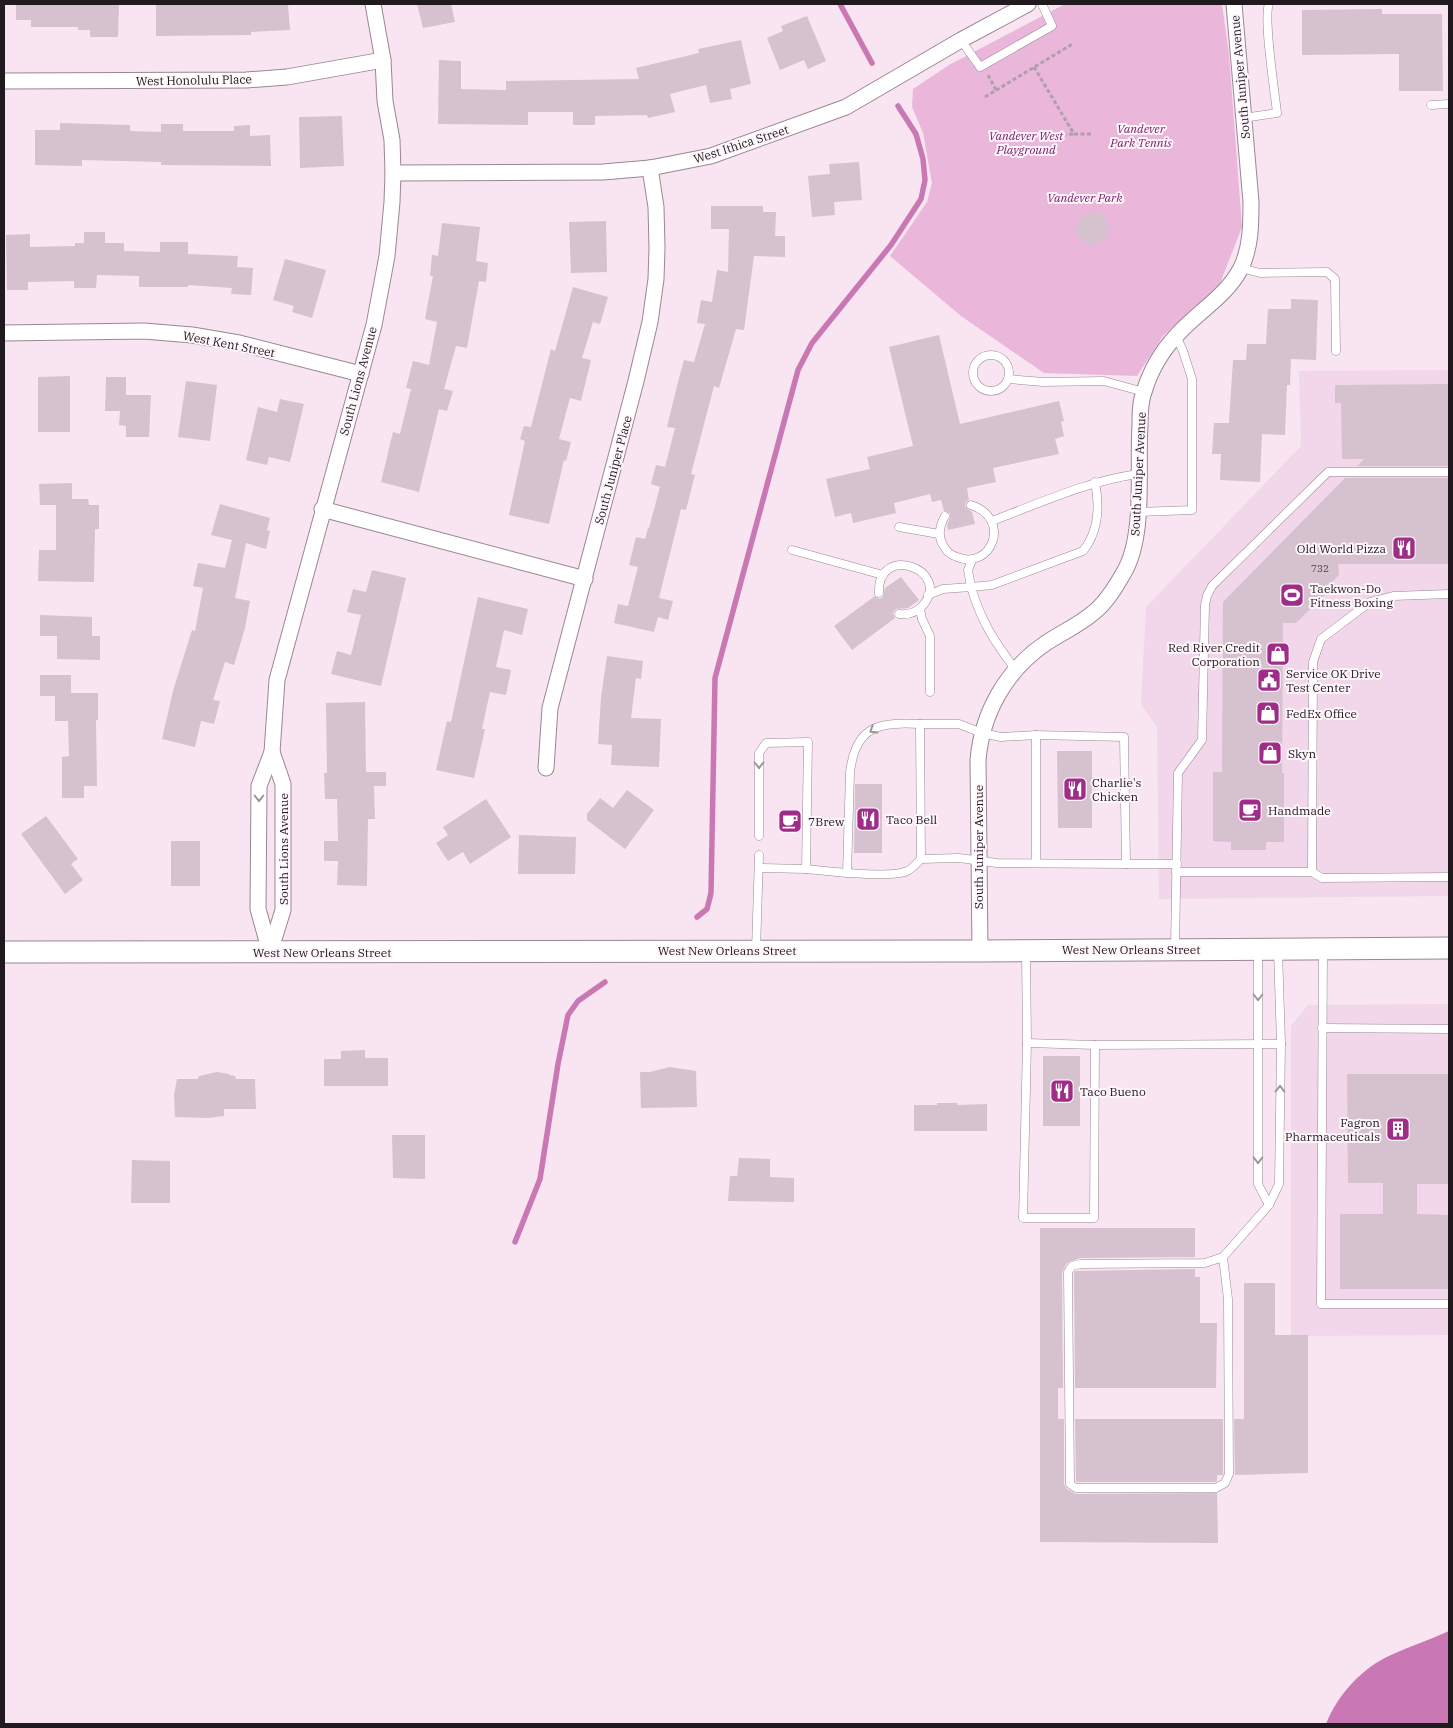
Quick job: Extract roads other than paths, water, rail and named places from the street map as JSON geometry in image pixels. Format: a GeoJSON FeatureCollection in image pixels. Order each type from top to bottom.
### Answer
{"type":"FeatureCollection","features":[{"type":"Feature","properties":{"kind":"main road","name":"West New Orleans Street"},"geometry":{"type":"LineString","coordinates":[[4,952],[980,951],[1449,948]]}},
{"type":"Feature","properties":{"kind":"street","name":"South Lions Avenue"},"geometry":{"type":"LineString","coordinates":[[270,952],[258,909],[259,786],[272,752],[277,680],[322,509],[374,325],[387,256],[393,172],[392,140],[385,100],[383,60],[373,4]]}},
{"type":"Feature","properties":{"kind":"street","name":"West Ithica Street"},"geometry":{"type":"LineString","coordinates":[[393,172],[554,174],[603,172],[650,168],[711,156],[846,107],[961,40],[1028,4]]}},
{"type":"Feature","properties":{"kind":"street","name":"South Juniper Avenue"},"geometry":{"type":"LineString","coordinates":[[980,951],[978,760],[982,733],[990,708],[1015,669],[1045,644],[1094,612],[1110,595],[1125,572],[1134,547],[1138,512],[1140,411],[1144,392],[1162,356],[1176,336],[1229,287],[1241,268],[1247,250],[1251,225],[1251,202],[1234,4]]}},
{"type":"Feature","properties":{"kind":"street","name":"West Honolulu Place"},"geometry":{"type":"LineString","coordinates":[[4,81],[246,80],[287,77],[383,60]]}},
{"type":"Feature","properties":{"kind":"street","name":"South Juniper Place"},"geometry":{"type":"LineString","coordinates":[[546,768],[550,708],[650,322],[656,279],[657,248],[656,207],[650,168]]}},
{"type":"Feature","properties":{"kind":"street","name":"West Kent Street"},"geometry":{"type":"LineString","coordinates":[[4,333],[144,332],[192,335],[239,343],[361,374]]}},
{"type":"Feature","properties":{"kind":"street"},"geometry":{"type":"LineString","coordinates":[[322,509],[584,579]]}},
{"type":"Feature","properties":{"kind":"street","name":"South Lions Avenue"},"geometry":{"type":"LineString","coordinates":[[270,952],[283,910],[283,784],[272,752]]}},
{"type":"Feature","properties":{"kind":"lane"},"geometry":{"type":"LineString","coordinates":[[961,40],[980,67],[1052,26],[1042,4]]}},
{"type":"Feature","properties":{"kind":"lane"},"geometry":{"type":"LineString","coordinates":[[1243,118],[1277,114],[1267,26],[1267,7],[1269,4]]}},
{"type":"Feature","properties":{"kind":"lane"},"geometry":{"type":"LineString","coordinates":[[1431,105],[1449,104]]}},
{"type":"Feature","properties":{"kind":"lane"},"geometry":{"type":"LineString","coordinates":[[1241,268],[1260,273],[1328,272],[1335,279],[1336,351]]}},
{"type":"Feature","properties":{"kind":"lane"},"geometry":{"type":"LineString","coordinates":[[1138,512],[1192,510],[1192,379],[1184,351],[1176,336]]}},
{"type":"Feature","properties":{"kind":"lane"},"geometry":{"type":"LineString","coordinates":[[990,354],[1006,362],[1008,379],[1000,388],[988,391],[977,386],[974,381],[972,368],[980,358],[990,354]]}},
{"type":"Feature","properties":{"kind":"lane"},"geometry":{"type":"LineString","coordinates":[[1008,379],[1043,382],[1104,381],[1144,392]]}},
{"type":"Feature","properties":{"kind":"lane"},"geometry":{"type":"LineString","coordinates":[[1175,949],[1178,773],[1202,740],[1205,605],[1212,586],[1328,472],[1449,472]]}},
{"type":"Feature","properties":{"kind":"lane"},"geometry":{"type":"LineString","coordinates":[[992,521],[1096,482],[1138,474]]}},
{"type":"Feature","properties":{"kind":"lane"},"geometry":{"type":"LineString","coordinates":[[928,595],[943,589],[992,585],[1083,551],[1090,542],[1098,515],[1099,500],[1096,482]]}},
{"type":"Feature","properties":{"kind":"lane"},"geometry":{"type":"LineString","coordinates":[[945,516],[940,527],[940,534],[946,551],[962,560],[972,560],[980,557],[992,545],[994,529],[987,513],[971,505]]}},
{"type":"Feature","properties":{"kind":"lane"},"geometry":{"type":"LineString","coordinates":[[899,527],[940,534]]}},
{"type":"Feature","properties":{"kind":"lane"},"geometry":{"type":"LineString","coordinates":[[792,550],[883,575]]}},
{"type":"Feature","properties":{"kind":"lane"},"geometry":{"type":"LineString","coordinates":[[972,560],[968,570],[978,609],[988,632],[1015,669]]}},
{"type":"Feature","properties":{"kind":"lane"},"geometry":{"type":"LineString","coordinates":[[879,593],[880,582],[883,575],[889,569],[906,565],[914,567],[921,572],[929,586],[925,603],[913,613],[899,614]]}},
{"type":"Feature","properties":{"kind":"lane"},"geometry":{"type":"LineString","coordinates":[[1312,872],[1313,662],[1321,639],[1370,602],[1393,596],[1449,594]]}},
{"type":"Feature","properties":{"kind":"lane"},"geometry":{"type":"LineString","coordinates":[[920,609],[922,619],[930,636],[930,692]]}},
{"type":"Feature","properties":{"kind":"lane"},"geometry":{"type":"LineString","coordinates":[[847,873],[851,759],[861,739],[871,730],[884,724],[959,724],[982,733],[1001,737],[1036,735],[1124,737],[1126,864]]}},
{"type":"Feature","properties":{"kind":"lane"},"geometry":{"type":"LineString","coordinates":[[920,724],[922,859]]}},
{"type":"Feature","properties":{"kind":"lane"},"geometry":{"type":"LineString","coordinates":[[1036,735],[1036,862]]}},
{"type":"Feature","properties":{"kind":"lane"},"geometry":{"type":"LineString","coordinates":[[759,836],[758,753],[766,743],[808,742],[806,869]]}},
{"type":"Feature","properties":{"kind":"lane"},"geometry":{"type":"LineString","coordinates":[[756,950],[759,855]]}},
{"type":"Feature","properties":{"kind":"lane"},"geometry":{"type":"LineString","coordinates":[[759,868],[898,874],[907,871],[922,859],[959,858],[997,863],[1126,864],[1176,868],[1312,872],[1322,878],[1449,877]]}},
{"type":"Feature","properties":{"kind":"lane"},"geometry":{"type":"LineString","coordinates":[[1268,948],[1258,1044],[1258,1184],[1270,1205]]}},
{"type":"Feature","properties":{"kind":"lane"},"geometry":{"type":"LineString","coordinates":[[1222,1257],[1228,1309],[1229,1474],[1225,1482],[1216,1488],[1076,1488],[1070,1484],[1068,1272],[1072,1266],[1080,1264],[1205,1263],[1222,1257],[1270,1205],[1279,1184],[1281,1044],[1268,948]]}},
{"type":"Feature","properties":{"kind":"lane"},"geometry":{"type":"LineString","coordinates":[[1323,948],[1321,1304],[1449,1304]]}},
{"type":"Feature","properties":{"kind":"lane"},"geometry":{"type":"LineString","coordinates":[[1026,950],[1027,1044],[1023,1218],[1094,1218],[1096,1045]]}},
{"type":"Feature","properties":{"kind":"lane"},"geometry":{"type":"LineString","coordinates":[[1322,1028],[1449,1029]]}},
{"type":"Feature","properties":{"kind":"lane"},"geometry":{"type":"LineString","coordinates":[[1027,1044],[1281,1044]]}},
{"type":"Feature","properties":{"kind":"waterway"},"geometry":{"type":"LineString","coordinates":[[840,4],[872,63]]}},
{"type":"Feature","properties":{"kind":"waterway"},"geometry":{"type":"LineString","coordinates":[[697,917],[707,909],[711,893],[715,678],[798,370],[812,343],[891,245],[921,199],[925,180],[923,159],[916,134],[898,106]]}},
{"type":"Feature","properties":{"kind":"waterway"},"geometry":{"type":"LineString","coordinates":[[515,1242],[540,1179],[558,1064],[568,1015],[578,1001],[605,982]]}},
{"type":"Feature","properties":{"kind":"place","name":"Old World Pizza"},"geometry":{"type":"Point","coordinates":[1404,548]}},
{"type":"Feature","properties":{"kind":"place","name":"Taekwon-Do Fitness Boxing"},"geometry":{"type":"Point","coordinates":[1292,595]}},
{"type":"Feature","properties":{"kind":"place","name":"Red River Credit Corporation"},"geometry":{"type":"Point","coordinates":[1278,654]}},
{"type":"Feature","properties":{"kind":"place","name":"Service OK Drive Test Center"},"geometry":{"type":"Point","coordinates":[1269,680]}},
{"type":"Feature","properties":{"kind":"place","name":"FedEx Office"},"geometry":{"type":"Point","coordinates":[1268,713]}},
{"type":"Feature","properties":{"kind":"place","name":"Skyn"},"geometry":{"type":"Point","coordinates":[1270,753]}},
{"type":"Feature","properties":{"kind":"place","name":"Charlie's Chicken"},"geometry":{"type":"Point","coordinates":[1075,789]}},
{"type":"Feature","properties":{"kind":"place","name":"Handmade"},"geometry":{"type":"Point","coordinates":[1250,810]}},
{"type":"Feature","properties":{"kind":"place","name":"Taco Bell"},"geometry":{"type":"Point","coordinates":[868,819]}},
{"type":"Feature","properties":{"kind":"place","name":"7Brew"},"geometry":{"type":"Point","coordinates":[790,821]}},
{"type":"Feature","properties":{"kind":"place","name":"Taco Bueno"},"geometry":{"type":"Point","coordinates":[1062,1091]}},
{"type":"Feature","properties":{"kind":"place","name":"Fagron Pharmaceuticals"},"geometry":{"type":"Point","coordinates":[1398,1129]}},
{"type":"Feature","properties":{"kind":"park label","name":"Vandever Park Tennis"},"geometry":{"type":"Point","coordinates":[1141,135]}},
{"type":"Feature","properties":{"kind":"park label","name":"Vandever West Playground"},"geometry":{"type":"Point","coordinates":[1026,142]}},
{"type":"Feature","properties":{"kind":"park label","name":"Vandever Park"},"geometry":{"type":"Point","coordinates":[1085,197]}}]}
